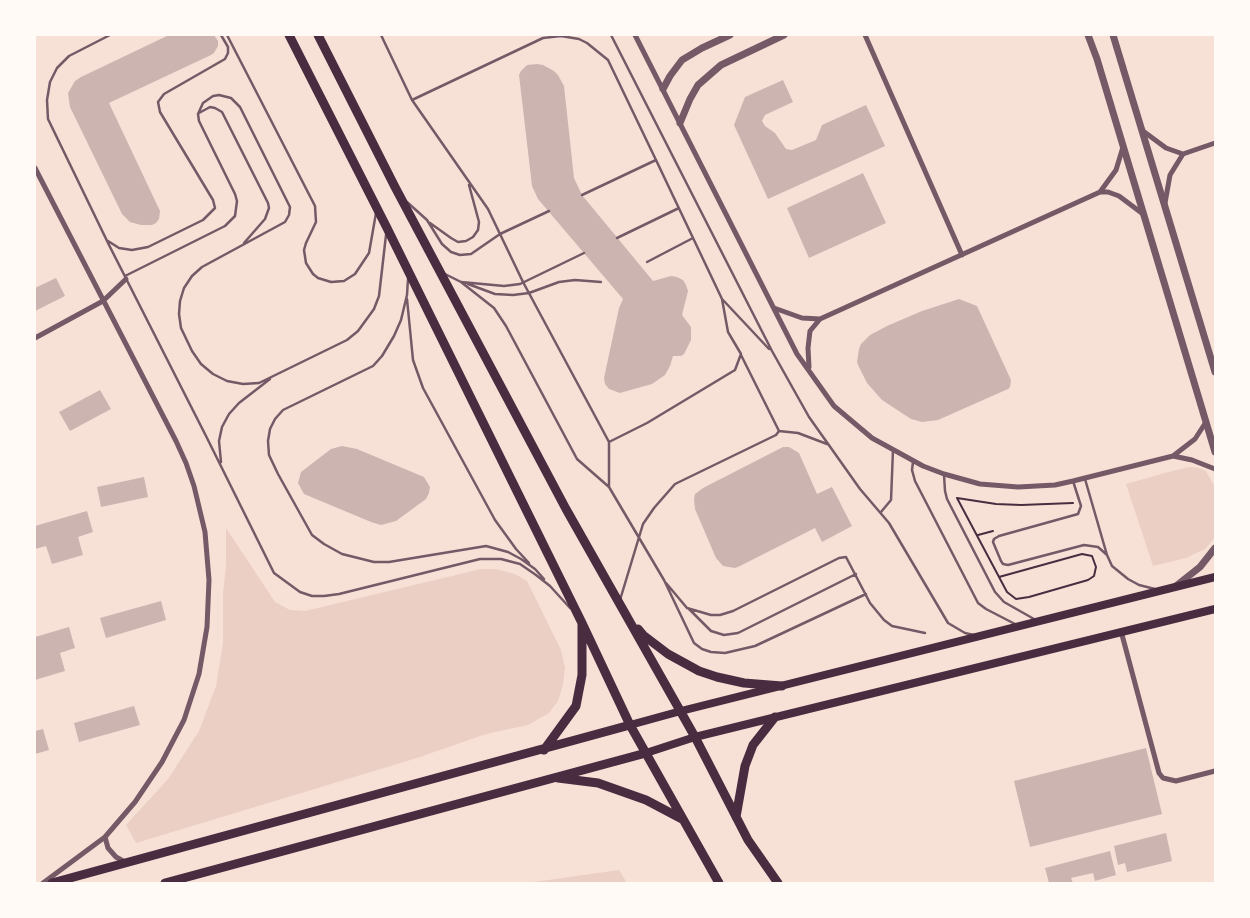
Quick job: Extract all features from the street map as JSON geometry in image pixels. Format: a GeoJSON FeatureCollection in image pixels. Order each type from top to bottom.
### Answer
{"type":"FeatureCollection","features":[{"type":"Feature","properties":{"kind":"main road"},"geometry":{"type":"LineString","coordinates":[[289,35],[387,228],[582,623],[630,725],[719,883]]}},
{"type":"Feature","properties":{"kind":"main road"},"geometry":{"type":"LineString","coordinates":[[318,35],[395,187],[618,603],[695,737],[748,840],[778,883]]}},
{"type":"Feature","properties":{"kind":"main road"},"geometry":{"type":"LineString","coordinates":[[52,883],[544,750],[680,711],[1215,577]]}},
{"type":"Feature","properties":{"kind":"main road"},"geometry":{"type":"LineString","coordinates":[[618,603],[643,635],[668,654],[699,671],[744,683],[782,686]]}},
{"type":"Feature","properties":{"kind":"main road"},"geometry":{"type":"LineString","coordinates":[[165,883],[695,737],[1215,609]]}},
{"type":"Feature","properties":{"kind":"main road"},"geometry":{"type":"LineString","coordinates":[[544,750],[576,706],[582,675],[582,623]]}},
{"type":"Feature","properties":{"kind":"main road"},"geometry":{"type":"LineString","coordinates":[[736,817],[744,766],[753,745],[775,717]]}},
{"type":"Feature","properties":{"kind":"main road"},"geometry":{"type":"LineString","coordinates":[[553,777],[598,783],[646,800],[682,819]]}},
{"type":"Feature","properties":{"kind":"street"},"geometry":{"type":"LineString","coordinates":[[635,35],[797,354],[834,406],[872,438],[914,461],[944,474],[980,484],[1036,487],[1085,479],[1173,456],[1195,439],[1206,422]]}},
{"type":"Feature","properties":{"kind":"street"},"geometry":{"type":"LineString","coordinates":[[663,89],[682,60],[730,35]]}},
{"type":"Feature","properties":{"kind":"street"},"geometry":{"type":"LineString","coordinates":[[680,123],[698,85],[721,65],[784,35]]}},
{"type":"Feature","properties":{"kind":"street"},"geometry":{"type":"LineString","coordinates":[[865,35],[962,255]]}},
{"type":"Feature","properties":{"kind":"street"},"geometry":{"type":"LineString","coordinates":[[1088,35],[1124,147],[1215,452]]}},
{"type":"Feature","properties":{"kind":"street"},"geometry":{"type":"LineString","coordinates":[[1113,35],[1215,372]]}},
{"type":"Feature","properties":{"kind":"street"},"geometry":{"type":"LineString","coordinates":[[1142,130],[1166,148],[1183,154],[1215,143]]}},
{"type":"Feature","properties":{"kind":"street"},"geometry":{"type":"LineString","coordinates":[[1100,192],[1116,170],[1124,147]]}},
{"type":"Feature","properties":{"kind":"street"},"geometry":{"type":"LineString","coordinates":[[1165,206],[1170,175],[1183,154]]}},
{"type":"Feature","properties":{"kind":"street"},"geometry":{"type":"LineString","coordinates":[[35,168],[186,464],[202,517],[208,556],[209,580],[209,612],[204,651],[184,720],[170,748],[150,782],[105,837],[43,883]]}},
{"type":"Feature","properties":{"kind":"street"},"geometry":{"type":"LineString","coordinates":[[809,370],[807,353],[810,331],[820,320],[1100,192],[1108,192],[1119,196],[1144,214]]}},
{"type":"Feature","properties":{"kind":"street"},"geometry":{"type":"LineString","coordinates":[[35,338],[103,300],[125,278]]}},
{"type":"Feature","properties":{"kind":"street"},"geometry":{"type":"LineString","coordinates":[[774,308],[802,318],[820,320]]}},
{"type":"Feature","properties":{"kind":"street"},"geometry":{"type":"LineString","coordinates":[[1173,456],[1199,462],[1215,469]]}},
{"type":"Feature","properties":{"kind":"street"},"geometry":{"type":"LineString","coordinates":[[1176,586],[1200,567],[1215,548]]}},
{"type":"Feature","properties":{"kind":"street"},"geometry":{"type":"LineString","coordinates":[[1122,631],[1159,773],[1163,778],[1176,781],[1215,770]]}},
{"type":"Feature","properties":{"kind":"street"},"geometry":{"type":"LineString","coordinates":[[105,837],[108,848],[116,857],[126,863]]}},
{"type":"Feature","properties":{"kind":"lane"},"geometry":{"type":"LineString","coordinates":[[110,35],[69,56],[57,68],[50,82],[47,100],[48,119],[125,278],[274,573],[300,592],[312,596],[339,594],[480,558],[502,559],[520,564],[550,586]]}},
{"type":"Feature","properties":{"kind":"lane"},"geometry":{"type":"LineString","coordinates":[[107,241],[119,248],[132,250],[148,247],[203,220],[215,208],[213,200],[160,112],[158,102],[164,94],[225,59],[228,47],[221,35]]}},
{"type":"Feature","properties":{"kind":"lane"},"geometry":{"type":"LineString","coordinates":[[227,35],[314,206],[316,222],[304,250],[306,263],[313,274],[324,281],[338,282],[355,274],[368,253],[377,209]]}},
{"type":"Feature","properties":{"kind":"lane"},"geometry":{"type":"LineString","coordinates":[[381,35],[412,100],[488,209],[523,282],[609,442],[610,487]]}},
{"type":"Feature","properties":{"kind":"lane"},"geometry":{"type":"LineString","coordinates":[[611,35],[772,351],[809,417],[860,489],[889,523],[948,623],[965,633],[980,636]]}},
{"type":"Feature","properties":{"kind":"lane"},"geometry":{"type":"LineString","coordinates":[[412,100],[543,38],[570,37],[595,48],[608,60],[722,299],[728,332],[779,431]]}},
{"type":"Feature","properties":{"kind":"lane"},"geometry":{"type":"LineString","coordinates":[[125,278],[225,226],[235,216],[238,201],[201,126],[198,114],[203,103],[213,96],[226,95],[236,101],[290,207],[289,215],[285,222],[202,266],[184,288],[179,314],[181,328],[201,364],[213,374],[227,381],[243,384],[259,383],[347,340],[358,331],[374,309],[379,296],[387,228]]}},
{"type":"Feature","properties":{"kind":"lane"},"geometry":{"type":"LineString","coordinates":[[198,114],[210,107],[222,112],[268,203],[268,214],[243,245]]}},
{"type":"Feature","properties":{"kind":"lane"},"geometry":{"type":"LineString","coordinates":[[582,195],[656,160]]}},
{"type":"Feature","properties":{"kind":"lane"},"geometry":{"type":"LineString","coordinates":[[401,196],[427,220],[451,238],[458,242],[466,241],[473,237],[478,230],[478,222],[468,181]]}},
{"type":"Feature","properties":{"kind":"lane"},"geometry":{"type":"LineString","coordinates":[[616,238],[679,208]]}},
{"type":"Feature","properties":{"kind":"lane"},"geometry":{"type":"LineString","coordinates":[[427,220],[442,244],[451,252],[460,255],[471,254],[500,234],[549,211]]}},
{"type":"Feature","properties":{"kind":"lane"},"geometry":{"type":"LineString","coordinates":[[647,262],[693,238]]}},
{"type":"Feature","properties":{"kind":"lane"},"geometry":{"type":"LineString","coordinates":[[462,282],[504,286],[520,284],[584,253]]}},
{"type":"Feature","properties":{"kind":"lane"},"geometry":{"type":"LineString","coordinates":[[439,268],[450,277],[495,294],[513,295],[529,293],[559,282],[575,280],[601,282]]}},
{"type":"Feature","properties":{"kind":"lane"},"geometry":{"type":"LineString","coordinates":[[408,273],[407,294],[413,360],[423,388],[495,520],[516,550],[582,623]]}},
{"type":"Feature","properties":{"kind":"lane"},"geometry":{"type":"LineString","coordinates":[[462,282],[494,308],[506,326],[577,459],[610,487],[664,580],[694,643],[702,649],[725,653],[755,646],[866,594]]}},
{"type":"Feature","properties":{"kind":"lane"},"geometry":{"type":"LineString","coordinates":[[407,294],[394,336],[382,356],[373,366],[283,410],[275,418],[270,429],[268,441],[269,455],[312,535],[342,554],[374,562],[389,562],[486,546],[508,552],[535,569]]}},
{"type":"Feature","properties":{"kind":"lane"},"geometry":{"type":"LineString","coordinates":[[722,299],[772,351]]}},
{"type":"Feature","properties":{"kind":"lane"},"geometry":{"type":"LineString","coordinates":[[609,442],[647,423],[735,370],[741,354]]}},
{"type":"Feature","properties":{"kind":"lane"},"geometry":{"type":"LineString","coordinates":[[223,470],[218,442],[226,420],[239,403],[274,377]]}},
{"type":"Feature","properties":{"kind":"lane"},"geometry":{"type":"LineString","coordinates":[[618,603],[644,524],[654,508],[675,484],[770,438],[779,431],[798,433],[828,445]]}},
{"type":"Feature","properties":{"kind":"lane"},"geometry":{"type":"LineString","coordinates":[[881,512],[891,500],[893,448]]}},
{"type":"Feature","properties":{"kind":"lane"},"geometry":{"type":"LineString","coordinates":[[914,461],[912,470],[915,481],[978,602],[986,610],[1019,626]]}},
{"type":"Feature","properties":{"kind":"lane"},"geometry":{"type":"LineString","coordinates":[[944,474],[947,499],[995,592],[1004,602],[1038,621]]}},
{"type":"Feature","properties":{"kind":"lane"},"geometry":{"type":"LineString","coordinates":[[1085,479],[1112,566],[1128,579],[1140,585],[1161,590]]}},
{"type":"Feature","properties":{"kind":"lane"},"geometry":{"type":"LineString","coordinates":[[1073,481],[1081,506],[1078,514],[994,539],[993,542],[1001,561],[1003,564],[1008,565],[1084,545],[1098,547],[1108,555]]}},
{"type":"Feature","properties":{"kind":"lane"},"geometry":{"type":"LineString","coordinates":[[687,608],[720,615],[734,611],[843,557],[848,559],[870,603],[884,620],[892,626],[925,633]]}},
{"type":"Feature","properties":{"kind":"lane"},"geometry":{"type":"LineString","coordinates":[[664,580],[687,608],[711,631],[724,635],[738,633],[856,574]]}},
{"type":"Feature","properties":{"kind":"path"},"geometry":{"type":"LineString","coordinates":[[999,577],[1082,554],[1092,556],[1096,567],[1094,576],[1088,580],[1029,598],[1016,599],[1007,592],[999,577],[958,498],[996,504],[1075,504]]}},
{"type":"Feature","properties":{"kind":"shaded area"},"geometry":{"type":"Polygon","coordinates":[[[1190,467],[1206,471],[1215,487],[1215,535],[1205,549],[1186,558],[1153,566],[1126,484],[1190,467]]]}},
{"type":"Feature","properties":{"kind":"shaded area"},"geometry":{"type":"Polygon","coordinates":[[[226,528],[275,602],[290,610],[305,611],[481,569],[495,569],[515,574],[527,581],[561,650],[565,668],[563,685],[558,701],[549,713],[528,725],[486,734],[417,758],[136,843],[126,825],[168,779],[199,731],[216,686],[223,643],[226,528]]]}},
{"type":"Feature","properties":{"kind":"shaded area"},"geometry":{"type":"Polygon","coordinates":[[[619,870],[627,883],[527,883],[619,870]]]}},
{"type":"Feature","properties":{"kind":"building"},"geometry":{"type":"Polygon","coordinates":[[[169,35],[214,35],[218,41],[218,46],[211,55],[109,103],[160,211],[159,219],[156,223],[141,225],[130,222],[122,214],[70,107],[68,93],[75,81],[81,77],[169,35]]]}},
{"type":"Feature","properties":{"kind":"building"},"geometry":{"type":"Polygon","coordinates":[[[537,64],[554,71],[564,86],[574,178],[582,195],[653,281],[671,276],[683,280],[686,285],[688,291],[682,315],[691,327],[691,340],[684,354],[673,356],[665,375],[652,384],[620,393],[609,389],[605,384],[604,378],[619,308],[623,299],[538,199],[532,186],[519,75],[527,65],[537,64]]]}},
{"type":"Feature","properties":{"kind":"building"},"geometry":{"type":"Polygon","coordinates":[[[783,80],[793,102],[765,115],[762,121],[765,126],[775,133],[786,149],[792,150],[816,140],[822,125],[866,105],[885,146],[768,199],[734,125],[745,97],[783,80]]]}},
{"type":"Feature","properties":{"kind":"building"},"geometry":{"type":"Polygon","coordinates":[[[863,173],[886,223],[809,258],[787,208],[863,173]]]}},
{"type":"Feature","properties":{"kind":"building"},"geometry":{"type":"Polygon","coordinates":[[[56,278],[65,296],[35,311],[35,288],[56,278]]]}},
{"type":"Feature","properties":{"kind":"building"},"geometry":{"type":"Polygon","coordinates":[[[959,299],[977,306],[1011,380],[1010,387],[938,420],[922,422],[911,419],[882,400],[867,383],[857,362],[861,344],[870,335],[887,326],[922,311],[959,299]]]}},
{"type":"Feature","properties":{"kind":"building"},"geometry":{"type":"Polygon","coordinates":[[[100,390],[111,409],[70,431],[59,412],[100,390]]]}},
{"type":"Feature","properties":{"kind":"building"},"geometry":{"type":"Polygon","coordinates":[[[342,446],[357,449],[424,477],[430,487],[426,499],[396,521],[381,525],[304,494],[298,483],[301,472],[331,449],[342,446]]]}},
{"type":"Feature","properties":{"kind":"building"},"geometry":{"type":"Polygon","coordinates":[[[783,447],[789,447],[799,453],[817,494],[832,487],[852,526],[822,542],[815,528],[740,566],[735,568],[723,566],[716,558],[695,509],[695,494],[703,488],[783,447]]]}},
{"type":"Feature","properties":{"kind":"building"},"geometry":{"type":"Polygon","coordinates":[[[144,477],[148,497],[101,507],[97,487],[144,477]]]}},
{"type":"Feature","properties":{"kind":"building"},"geometry":{"type":"Polygon","coordinates":[[[87,511],[93,532],[78,537],[83,555],[52,564],[46,546],[35,549],[35,526],[87,511]]]}},
{"type":"Feature","properties":{"kind":"building"},"geometry":{"type":"Polygon","coordinates":[[[161,601],[166,620],[106,638],[100,618],[161,601]]]}},
{"type":"Feature","properties":{"kind":"building"},"geometry":{"type":"Polygon","coordinates":[[[69,627],[75,648],[60,653],[65,671],[35,680],[35,637],[69,627]]]}},
{"type":"Feature","properties":{"kind":"building"},"geometry":{"type":"Polygon","coordinates":[[[134,706],[140,725],[79,742],[74,723],[134,706]]]}},
{"type":"Feature","properties":{"kind":"building"},"geometry":{"type":"Polygon","coordinates":[[[43,729],[49,750],[35,754],[35,731],[43,729]]]}},
{"type":"Feature","properties":{"kind":"building"},"geometry":{"type":"Polygon","coordinates":[[[1146,748],[1162,814],[1030,847],[1014,781],[1146,748]]]}},
{"type":"Feature","properties":{"kind":"building"},"geometry":{"type":"Polygon","coordinates":[[[1166,833],[1172,861],[1127,872],[1125,863],[1118,865],[1114,846],[1166,833]]]}},
{"type":"Feature","properties":{"kind":"building"},"geometry":{"type":"Polygon","coordinates":[[[1110,851],[1116,875],[1095,881],[1093,873],[1071,878],[1073,883],[1049,883],[1045,868],[1110,851]]]}}]}
